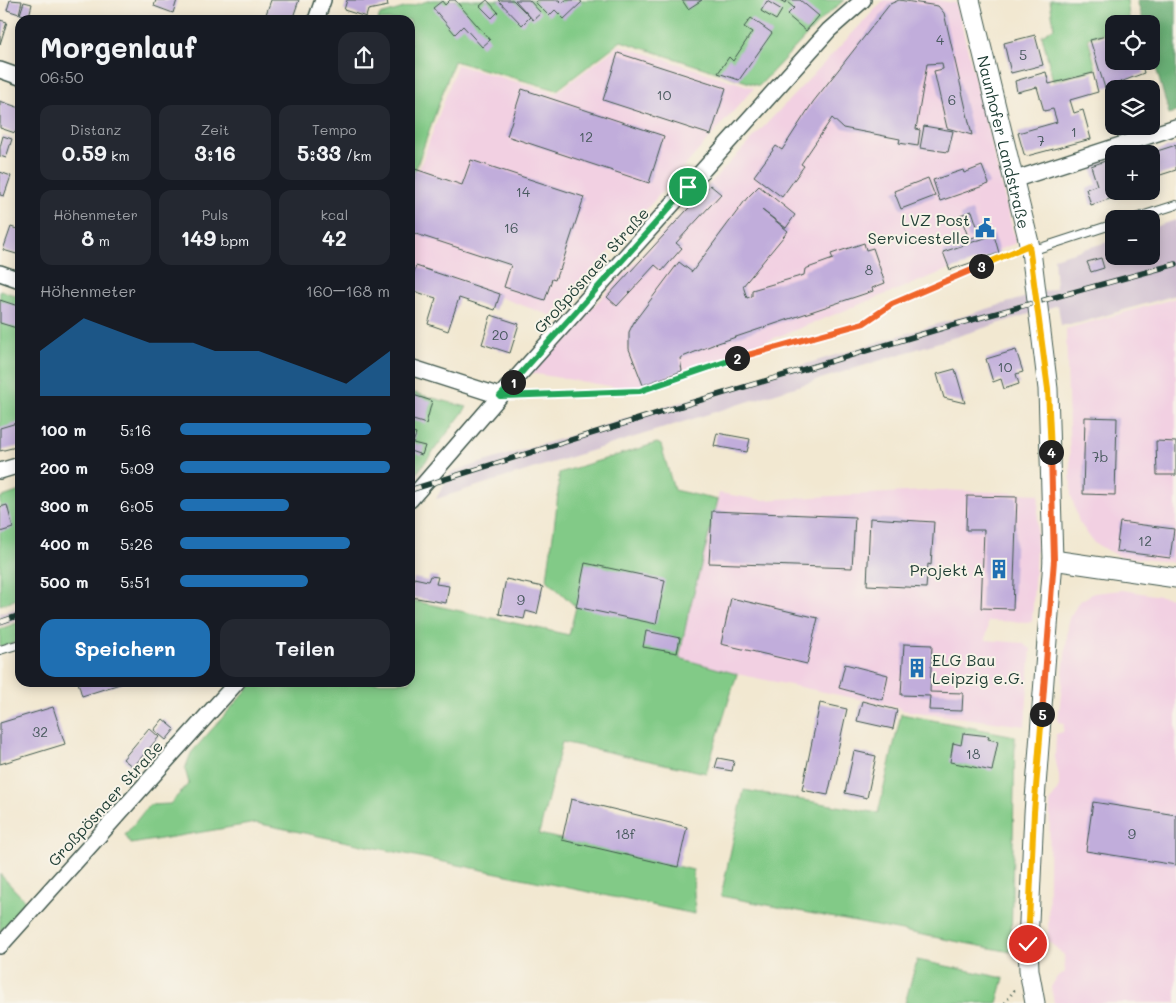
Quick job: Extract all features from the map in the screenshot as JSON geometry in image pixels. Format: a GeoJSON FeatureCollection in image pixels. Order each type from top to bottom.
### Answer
{"type":"FeatureCollection","features":[{"type":"Feature","properties":{"kind":"street"},"geometry":{"type":"LineString","coordinates":[[318,15],[323,0]]}},
{"type":"Feature","properties":{"kind":"street","name":"Großpösnaer Straße"},"geometry":{"type":"LineString","coordinates":[[415,494],[500,396],[829,30],[863,0]]}},
{"type":"Feature","properties":{"kind":"street","name":"Naunhofer Landstraße"},"geometry":{"type":"LineString","coordinates":[[970,0],[1030,248],[1048,389],[1054,560],[1034,812],[1028,934],[1029,970],[1035,1003]]}},
{"type":"Feature","properties":{"kind":"street"},"geometry":{"type":"LineString","coordinates":[[0,70],[15,75]]}},
{"type":"Feature","properties":{"kind":"street"},"geometry":{"type":"LineString","coordinates":[[1013,180],[1176,127]]}},
{"type":"Feature","properties":{"kind":"street"},"geometry":{"type":"LineString","coordinates":[[0,274],[15,278]]}},
{"type":"Feature","properties":{"kind":"street"},"geometry":{"type":"LineString","coordinates":[[415,370],[500,396]]}},
{"type":"Feature","properties":{"kind":"street"},"geometry":{"type":"LineString","coordinates":[[0,471],[15,466]]}},
{"type":"Feature","properties":{"kind":"street"},"geometry":{"type":"LineString","coordinates":[[1054,560],[1176,578]]}},
{"type":"Feature","properties":{"kind":"street","name":"Großpösnaer Straße"},"geometry":{"type":"LineString","coordinates":[[0,946],[233,687]]}},
{"type":"Feature","properties":{"kind":"lane"},"geometry":{"type":"LineString","coordinates":[[1160,210],[1176,205]]}},
{"type":"Feature","properties":{"kind":"lane"},"geometry":{"type":"LineString","coordinates":[[1030,248],[1105,227]]}},
{"type":"Feature","properties":{"kind":"lane"},"geometry":{"type":"LineString","coordinates":[[0,650],[15,646]]}},
{"type":"Feature","properties":{"kind":"path"},"geometry":{"type":"LineString","coordinates":[[500,396],[640,391],[753,353],[864,323],[892,304],[1030,248]]}},
{"type":"Feature","properties":{"kind":"shaded area"},"geometry":{"type":"Polygon","coordinates":[[[884,0],[936,0],[956,3],[1016,243],[640,391],[530,373],[884,0]]]}},
{"type":"Feature","properties":{"kind":"shaded area"},"geometry":{"type":"Polygon","coordinates":[[[620,45],[754,88],[552,316],[415,267],[415,180],[457,65],[556,93],[620,45]]]}},
{"type":"Feature","properties":{"kind":"shaded area"},"geometry":{"type":"Polygon","coordinates":[[[1176,220],[1176,295],[1079,323],[1061,325],[1058,305],[436,499],[451,472],[1056,288],[1054,258],[1105,243],[1105,265],[1160,265],[1160,225],[1176,220]]]}},
{"type":"Feature","properties":{"kind":"shaded area"},"geometry":{"type":"Polygon","coordinates":[[[1176,298],[1176,563],[1119,556],[1094,543],[1079,522],[1071,495],[1066,329],[1176,298]]]}},
{"type":"Feature","properties":{"kind":"shaded area"},"geometry":{"type":"Polygon","coordinates":[[[942,490],[1039,494],[1032,622],[988,621],[986,640],[1022,643],[1031,649],[1025,726],[902,710],[897,707],[737,674],[679,658],[719,493],[761,500],[942,490]]]}},
{"type":"Feature","properties":{"kind":"shaded area"},"geometry":{"type":"Polygon","coordinates":[[[1122,590],[1173,598],[1176,605],[1176,1003],[1054,1003],[1051,987],[1057,977],[1065,972],[1064,955],[1048,941],[1050,803],[1059,787],[1055,757],[1056,734],[1063,732],[1064,723],[1058,722],[1069,618],[1080,601],[1094,593],[1122,590]]]}},
{"type":"Feature","properties":{"kind":"shaded area"},"geometry":{"type":"Polygon","coordinates":[[[15,608],[15,622],[0,626],[0,613],[15,608]]]}},
{"type":"Feature","properties":{"kind":"green space"},"geometry":{"type":"Polygon","coordinates":[[[431,0],[844,0],[820,21],[759,86],[621,41],[557,90],[454,61],[415,171],[415,15],[380,15],[431,0]]]}},
{"type":"Feature","properties":{"kind":"green space"},"geometry":{"type":"Polygon","coordinates":[[[1050,0],[1127,0],[1129,15],[1105,15],[1105,33],[1088,38],[1096,69],[1053,81],[1042,35],[1054,28],[1050,0]]]}},
{"type":"Feature","properties":{"kind":"green space"},"geometry":{"type":"Polygon","coordinates":[[[1137,0],[1176,0],[1176,112],[1169,114],[1157,70],[1160,70],[1160,15],[1141,15],[1137,0]]]}},
{"type":"Feature","properties":{"kind":"green space"},"geometry":{"type":"Polygon","coordinates":[[[0,290],[15,295],[15,444],[0,449],[0,290]]]}},
{"type":"Feature","properties":{"kind":"green space"},"geometry":{"type":"Polygon","coordinates":[[[415,393],[467,407],[415,475],[415,393]]]}},
{"type":"Feature","properties":{"kind":"green space"},"geometry":{"type":"Polygon","coordinates":[[[657,443],[661,445],[674,490],[718,500],[688,615],[679,658],[737,674],[706,773],[562,742],[539,834],[693,870],[695,914],[256,823],[131,844],[125,835],[149,805],[170,804],[189,783],[185,769],[191,753],[249,687],[415,687],[415,601],[569,635],[576,607],[547,580],[559,473],[657,443]]]}},
{"type":"Feature","properties":{"kind":"green space"},"geometry":{"type":"Polygon","coordinates":[[[15,493],[15,600],[0,605],[0,498],[15,493]]]}},
{"type":"Feature","properties":{"kind":"green space"},"geometry":{"type":"Polygon","coordinates":[[[15,624],[15,642],[0,647],[0,629],[15,624]]]}},
{"type":"Feature","properties":{"kind":"green space"},"geometry":{"type":"Polygon","coordinates":[[[901,714],[1015,736],[1011,952],[721,896],[744,790],[878,813],[901,714]]]}},
{"type":"Feature","properties":{"kind":"green space"},"geometry":{"type":"Polygon","coordinates":[[[0,874],[27,903],[0,932],[0,874]]]}},
{"type":"Feature","properties":{"kind":"green space"},"geometry":{"type":"Polygon","coordinates":[[[917,960],[1004,978],[997,1003],[905,1003],[917,960]]]}},
{"type":"Feature","properties":{"kind":"building"},"geometry":{"type":"Polygon","coordinates":[[[10,0],[22,1],[19,14],[7,10],[10,0]]]}},
{"type":"Feature","properties":{"kind":"building"},"geometry":{"type":"Polygon","coordinates":[[[156,0],[177,0],[173,13],[154,6],[156,0]]]}},
{"type":"Feature","properties":{"kind":"building"},"geometry":{"type":"Polygon","coordinates":[[[271,0],[299,0],[294,15],[266,15],[271,0]]]}},
{"type":"Feature","properties":{"kind":"building"},"geometry":{"type":"Polygon","coordinates":[[[347,0],[387,0],[388,6],[368,10],[367,15],[344,10],[347,0]]]}},
{"type":"Feature","properties":{"kind":"building"},"geometry":{"type":"Polygon","coordinates":[[[450,0],[455,0],[490,40],[482,47],[463,26],[455,34],[433,8],[442,1],[445,5],[450,0]]]}},
{"type":"Feature","properties":{"kind":"building"},"geometry":{"type":"Polygon","coordinates":[[[487,0],[498,12],[492,18],[480,6],[487,0]]]}},
{"type":"Feature","properties":{"kind":"building"},"geometry":{"type":"Polygon","coordinates":[[[498,0],[513,0],[530,17],[522,25],[498,0]]]}},
{"type":"Feature","properties":{"kind":"building"},"geometry":{"type":"Polygon","coordinates":[[[515,0],[529,0],[541,13],[533,20],[515,0]]]}},
{"type":"Feature","properties":{"kind":"building"},"geometry":{"type":"Polygon","coordinates":[[[537,0],[559,0],[562,3],[566,0],[579,0],[582,2],[564,19],[555,10],[549,16],[535,2],[537,0]]]}},
{"type":"Feature","properties":{"kind":"building"},"geometry":{"type":"Polygon","coordinates":[[[682,0],[702,0],[688,9],[682,0]]]}},
{"type":"Feature","properties":{"kind":"building"},"geometry":{"type":"Polygon","coordinates":[[[780,0],[800,0],[819,16],[806,31],[787,15],[794,8],[786,1],[785,3],[780,0]]]}},
{"type":"Feature","properties":{"kind":"building"},"geometry":{"type":"Polygon","coordinates":[[[899,0],[938,6],[944,13],[972,135],[947,128],[934,71],[943,69],[942,63],[927,64],[916,129],[920,130],[918,146],[899,143],[900,139],[843,128],[832,118],[801,164],[804,166],[782,197],[754,176],[776,146],[782,150],[813,102],[890,4],[899,0]]]}},
{"type":"Feature","properties":{"kind":"building"},"geometry":{"type":"Polygon","coordinates":[[[767,1],[782,10],[776,20],[761,11],[767,1]]]}},
{"type":"Feature","properties":{"kind":"building"},"geometry":{"type":"Polygon","coordinates":[[[24,2],[32,4],[29,15],[20,14],[24,2]]]}},
{"type":"Feature","properties":{"kind":"building"},"geometry":{"type":"Polygon","coordinates":[[[751,18],[772,33],[739,80],[718,73],[729,57],[733,61],[752,32],[744,27],[751,18]]]}},
{"type":"Feature","properties":{"kind":"building"},"geometry":{"type":"Polygon","coordinates":[[[0,20],[7,22],[0,44],[0,20]]]}},
{"type":"Feature","properties":{"kind":"building"},"geometry":{"type":"Polygon","coordinates":[[[1035,35],[1043,65],[1011,73],[1004,43],[1035,35]]]}},
{"type":"Feature","properties":{"kind":"building"},"geometry":{"type":"Polygon","coordinates":[[[1105,36],[1105,70],[1143,70],[1144,73],[1126,80],[1105,80],[1105,88],[1090,40],[1105,36]]]}},
{"type":"Feature","properties":{"kind":"building"},"geometry":{"type":"Polygon","coordinates":[[[618,53],[726,88],[711,135],[603,100],[618,53]]]}},
{"type":"Feature","properties":{"kind":"building"},"geometry":{"type":"Polygon","coordinates":[[[1046,72],[1049,84],[1093,73],[1098,92],[1070,100],[1074,113],[1083,110],[1091,139],[1027,156],[1024,154],[1018,133],[1057,122],[1053,109],[1044,111],[1037,87],[1017,92],[1015,81],[1046,72]]]}},
{"type":"Feature","properties":{"kind":"building"},"geometry":{"type":"Polygon","coordinates":[[[522,89],[664,136],[649,183],[507,136],[522,89]]]}},
{"type":"Feature","properties":{"kind":"building"},"geometry":{"type":"Polygon","coordinates":[[[0,101],[15,106],[15,133],[0,128],[0,101]]]}},
{"type":"Feature","properties":{"kind":"building"},"geometry":{"type":"Polygon","coordinates":[[[924,126],[953,131],[948,152],[920,148],[924,126]]]}},
{"type":"Feature","properties":{"kind":"building"},"geometry":{"type":"Polygon","coordinates":[[[3,136],[12,139],[6,158],[0,156],[3,136]]]}},
{"type":"Feature","properties":{"kind":"building"},"geometry":{"type":"Polygon","coordinates":[[[1176,145],[1176,170],[1160,175],[1160,150],[1176,145]]]}},
{"type":"Feature","properties":{"kind":"building"},"geometry":{"type":"Polygon","coordinates":[[[471,160],[584,197],[560,270],[555,280],[552,279],[545,300],[504,287],[511,265],[415,234],[415,169],[462,185],[471,160]]]}},
{"type":"Feature","properties":{"kind":"building"},"geometry":{"type":"Polygon","coordinates":[[[1105,161],[1106,200],[1091,205],[1086,189],[1097,185],[1091,166],[1105,161]]]}},
{"type":"Feature","properties":{"kind":"building"},"geometry":{"type":"Polygon","coordinates":[[[982,166],[989,184],[940,201],[933,180],[963,170],[964,173],[982,166]]]}},
{"type":"Feature","properties":{"kind":"building"},"geometry":{"type":"Polygon","coordinates":[[[0,172],[11,176],[4,196],[0,195],[0,172]]]}},
{"type":"Feature","properties":{"kind":"building"},"geometry":{"type":"Polygon","coordinates":[[[928,178],[935,196],[901,209],[894,191],[928,178]]]}},
{"type":"Feature","properties":{"kind":"building"},"geometry":{"type":"Polygon","coordinates":[[[710,185],[721,194],[676,243],[682,248],[662,271],[655,265],[617,306],[607,297],[710,185]]]}},
{"type":"Feature","properties":{"kind":"building"},"geometry":{"type":"Polygon","coordinates":[[[759,186],[795,215],[786,228],[762,210],[788,231],[743,286],[747,298],[752,296],[752,290],[804,275],[805,269],[833,259],[831,254],[864,243],[866,250],[873,248],[885,283],[872,288],[873,291],[715,344],[680,358],[682,371],[643,385],[629,349],[629,332],[634,322],[679,262],[692,272],[747,198],[759,186]]]}},
{"type":"Feature","properties":{"kind":"building"},"geometry":{"type":"Polygon","coordinates":[[[972,211],[980,235],[969,239],[960,215],[972,211]]]}},
{"type":"Feature","properties":{"kind":"building"},"geometry":{"type":"Polygon","coordinates":[[[11,227],[15,228],[15,254],[3,250],[11,227]]]}},
{"type":"Feature","properties":{"kind":"building"},"geometry":{"type":"Polygon","coordinates":[[[994,235],[999,253],[950,270],[943,252],[994,235]]]}},
{"type":"Feature","properties":{"kind":"building"},"geometry":{"type":"Polygon","coordinates":[[[1101,258],[1104,268],[1091,272],[1087,262],[1101,258]]]}},
{"type":"Feature","properties":{"kind":"building"},"geometry":{"type":"Polygon","coordinates":[[[416,266],[500,294],[495,310],[459,298],[448,331],[428,324],[436,298],[415,292],[416,266]]]}},
{"type":"Feature","properties":{"kind":"building"},"geometry":{"type":"Polygon","coordinates":[[[0,300],[15,305],[15,328],[0,323],[0,300]]]}},
{"type":"Feature","properties":{"kind":"building"},"geometry":{"type":"Polygon","coordinates":[[[491,315],[519,324],[510,353],[482,344],[491,315]]]}},
{"type":"Feature","properties":{"kind":"building"},"geometry":{"type":"Polygon","coordinates":[[[1016,350],[1023,372],[1016,374],[1019,384],[1004,389],[1001,379],[993,382],[986,359],[1016,350]]]}},
{"type":"Feature","properties":{"kind":"building"},"geometry":{"type":"Polygon","coordinates":[[[955,369],[965,403],[944,398],[937,374],[955,369]]]}},
{"type":"Feature","properties":{"kind":"building"},"geometry":{"type":"Polygon","coordinates":[[[415,396],[432,401],[426,424],[415,421],[415,396]]]}},
{"type":"Feature","properties":{"kind":"building"},"geometry":{"type":"Polygon","coordinates":[[[1085,417],[1117,418],[1115,495],[1083,494],[1085,417]]]}},
{"type":"Feature","properties":{"kind":"building"},"geometry":{"type":"Polygon","coordinates":[[[15,424],[15,447],[0,451],[0,428],[15,424]]]}},
{"type":"Feature","properties":{"kind":"building"},"geometry":{"type":"Polygon","coordinates":[[[717,433],[750,439],[747,452],[714,446],[717,433]]]}},
{"type":"Feature","properties":{"kind":"building"},"geometry":{"type":"Polygon","coordinates":[[[1156,441],[1176,442],[1176,475],[1157,475],[1156,441]]]}},
{"type":"Feature","properties":{"kind":"building"},"geometry":{"type":"Polygon","coordinates":[[[415,444],[425,446],[422,455],[415,453],[415,444]]]}},
{"type":"Feature","properties":{"kind":"building","name":"Projekt A"},"geometry":{"type":"Polygon","coordinates":[[[967,496],[1017,497],[1013,609],[981,608],[984,530],[966,530],[967,496]]]}},
{"type":"Feature","properties":{"kind":"building"},"geometry":{"type":"Polygon","coordinates":[[[7,505],[13,528],[0,532],[0,507],[7,505]]]}},
{"type":"Feature","properties":{"kind":"building"},"geometry":{"type":"Polygon","coordinates":[[[712,511],[855,517],[852,568],[709,563],[712,511]]]}},
{"type":"Feature","properties":{"kind":"building"},"geometry":{"type":"Polygon","coordinates":[[[870,518],[934,522],[931,565],[928,564],[926,588],[867,585],[870,518]]]}},
{"type":"Feature","properties":{"kind":"building"},"geometry":{"type":"Polygon","coordinates":[[[1120,522],[1174,529],[1170,558],[1116,551],[1120,522]]]}},
{"type":"Feature","properties":{"kind":"building"},"geometry":{"type":"Polygon","coordinates":[[[585,563],[665,580],[656,624],[576,607],[585,563]]]}},
{"type":"Feature","properties":{"kind":"building"},"geometry":{"type":"Polygon","coordinates":[[[430,576],[438,577],[436,584],[449,586],[446,603],[415,598],[415,578],[428,581],[430,576]]]}},
{"type":"Feature","properties":{"kind":"building"},"geometry":{"type":"Polygon","coordinates":[[[506,579],[543,587],[537,614],[526,611],[524,619],[499,614],[506,579]]]}},
{"type":"Feature","properties":{"kind":"building"},"geometry":{"type":"Polygon","coordinates":[[[731,598],[818,618],[807,664],[721,644],[731,598]]]}},
{"type":"Feature","properties":{"kind":"building"},"geometry":{"type":"Polygon","coordinates":[[[646,631],[680,638],[677,653],[643,647],[646,631]]]}},
{"type":"Feature","properties":{"kind":"building","name":"ELG Bau Leipzig e.G."},"geometry":{"type":"Polygon","coordinates":[[[904,644],[932,645],[930,692],[963,693],[962,711],[929,710],[930,696],[901,695],[904,644]]]}},
{"type":"Feature","properties":{"kind":"building"},"geometry":{"type":"Polygon","coordinates":[[[845,664],[888,675],[883,700],[839,688],[845,664]]]}},
{"type":"Feature","properties":{"kind":"building"},"geometry":{"type":"Polygon","coordinates":[[[79,687],[110,687],[82,696],[79,687]]]}},
{"type":"Feature","properties":{"kind":"building"},"geometry":{"type":"Polygon","coordinates":[[[862,701],[897,710],[893,729],[857,721],[862,701]]]}},
{"type":"Feature","properties":{"kind":"building"},"geometry":{"type":"Polygon","coordinates":[[[820,703],[847,709],[828,795],[802,790],[820,703]]]}},
{"type":"Feature","properties":{"kind":"building"},"geometry":{"type":"Polygon","coordinates":[[[53,707],[65,744],[0,764],[0,723],[53,707]]]}},
{"type":"Feature","properties":{"kind":"building"},"geometry":{"type":"Polygon","coordinates":[[[163,719],[175,729],[166,740],[154,730],[163,719]]]}},
{"type":"Feature","properties":{"kind":"building"},"geometry":{"type":"Polygon","coordinates":[[[149,728],[159,737],[133,767],[123,759],[149,728]]]}},
{"type":"Feature","properties":{"kind":"building"},"geometry":{"type":"Polygon","coordinates":[[[963,733],[989,736],[988,739],[998,741],[992,771],[950,762],[953,743],[961,745],[963,733]]]}},
{"type":"Feature","properties":{"kind":"building"},"geometry":{"type":"Polygon","coordinates":[[[854,751],[876,756],[867,798],[845,793],[854,751]]]}},
{"type":"Feature","properties":{"kind":"building"},"geometry":{"type":"Polygon","coordinates":[[[718,758],[734,761],[732,771],[715,768],[718,758]]]}},
{"type":"Feature","properties":{"kind":"building"},"geometry":{"type":"Polygon","coordinates":[[[571,799],[687,827],[678,867],[562,840],[571,799]]]}},
{"type":"Feature","properties":{"kind":"building"},"geometry":{"type":"Polygon","coordinates":[[[1093,802],[1176,815],[1176,865],[1086,851],[1093,802]]]}},
{"type":"Feature","properties":{"kind":"railway"},"geometry":{"type":"LineString","coordinates":[[415,488],[684,405],[946,327],[1176,264]]}},
{"type":"Feature","properties":{"kind":"railway"},"geometry":{"type":"LineString","coordinates":[[0,622],[15,617]]}},
{"type":"Feature","properties":{"kind":"place","name":"LVZ Post Servicestelle"},"geometry":{"type":"Point","coordinates":[985,228]}},
{"type":"Feature","properties":{"kind":"place","name":"Projekt A"},"geometry":{"type":"Point","coordinates":[999,569]}},
{"type":"Feature","properties":{"kind":"place","name":"ELG Bau Leipzig e.G."},"geometry":{"type":"Point","coordinates":[917,668]}},
{"type":"Feature","properties":{"kind":"route"},"geometry":{"type":"LineString","coordinates":[[688,187],[500,396],[640,391],[753,353],[864,323],[892,304],[1029,245],[1048,389],[1054,560],[1034,812],[1028,944]]}}]}
